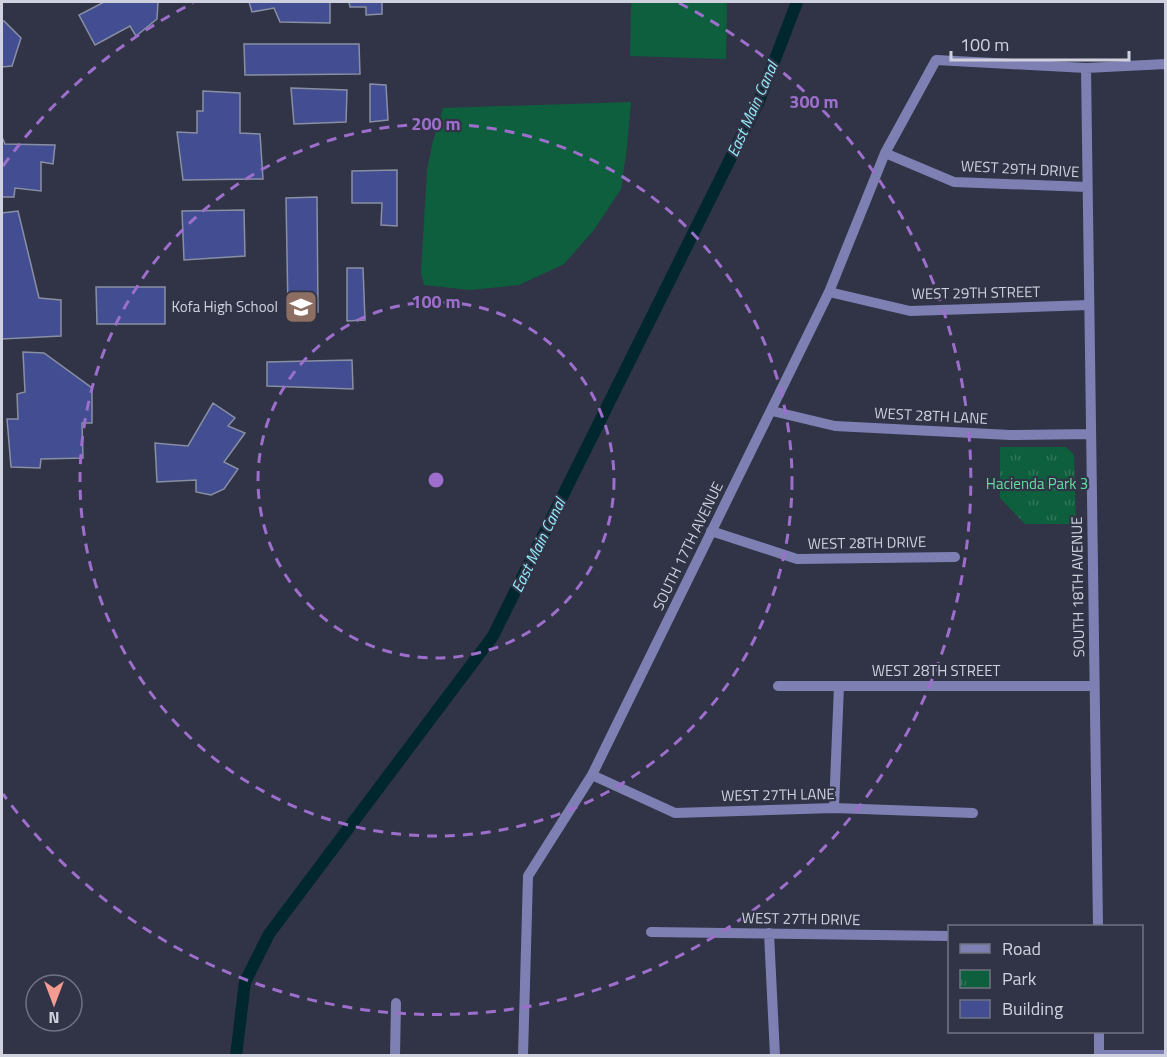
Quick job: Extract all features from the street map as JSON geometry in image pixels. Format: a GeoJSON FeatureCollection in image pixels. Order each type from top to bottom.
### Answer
{"type":"FeatureCollection","features":[{"type":"Feature","properties":{"kind":"street","name":"SOUTH 17TH AVENUE"},"geometry":{"type":"LineString","coordinates":[[523,1056],[528,876],[592,775],[829,292],[885,153],[936,60],[1086,68]]}},
{"type":"Feature","properties":{"kind":"street"},"geometry":{"type":"LineString","coordinates":[[1086,68],[1166,64]]}},
{"type":"Feature","properties":{"kind":"street","name":"SOUTH 18TH AVENUE"},"geometry":{"type":"LineString","coordinates":[[1086,68],[1098,925]]}},
{"type":"Feature","properties":{"kind":"street","name":"WEST 29TH DRIVE"},"geometry":{"type":"LineString","coordinates":[[885,153],[954,182],[1088,187]]}},
{"type":"Feature","properties":{"kind":"street","name":"WEST 29TH STREET"},"geometry":{"type":"LineString","coordinates":[[829,292],[910,311],[1089,305]]}},
{"type":"Feature","properties":{"kind":"street","name":"WEST 28TH LANE"},"geometry":{"type":"LineString","coordinates":[[772,411],[835,426],[1010,435],[1091,434]]}},
{"type":"Feature","properties":{"kind":"street","name":"WEST 28TH DRIVE"},"geometry":{"type":"LineString","coordinates":[[711,531],[797,559],[955,557]]}},
{"type":"Feature","properties":{"kind":"street","name":"WEST 28TH STREET"},"geometry":{"type":"LineString","coordinates":[[778,686],[1094,686]]}},
{"type":"Feature","properties":{"kind":"street"},"geometry":{"type":"LineString","coordinates":[[834,808],[839,686]]}},
{"type":"Feature","properties":{"kind":"street","name":"WEST 27TH LANE"},"geometry":{"type":"LineString","coordinates":[[592,775],[675,813],[834,808],[973,813]]}},
{"type":"Feature","properties":{"kind":"street","name":"WEST 27TH DRIVE"},"geometry":{"type":"LineString","coordinates":[[651,932],[948,936]]}},
{"type":"Feature","properties":{"kind":"street"},"geometry":{"type":"LineString","coordinates":[[769,933],[776,1056]]}},
{"type":"Feature","properties":{"kind":"street"},"geometry":{"type":"LineString","coordinates":[[395,1056],[396,1003]]}},
{"type":"Feature","properties":{"kind":"street"},"geometry":{"type":"LineString","coordinates":[[1099,1033],[1100,1055],[1166,1055]]}},
{"type":"Feature","properties":{"kind":"green space"},"geometry":{"type":"Polygon","coordinates":[[[631,2],[727,2],[726,59],[630,56],[631,2]]]}},
{"type":"Feature","properties":{"kind":"green space"},"geometry":{"type":"Polygon","coordinates":[[[631,102],[621,189],[594,230],[564,264],[519,285],[470,290],[424,285],[421,273],[427,170],[443,108],[631,102]]]}},
{"type":"Feature","properties":{"kind":"green space","name":"Hacienda Park 3"},"geometry":{"type":"Polygon","coordinates":[[[1000,447],[1066,447],[1074,455],[1076,524],[1025,524],[1000,498],[1000,447]]]}},
{"type":"Feature","properties":{"kind":"building"},"geometry":{"type":"Polygon","coordinates":[[[104,2],[158,2],[157,19],[136,36],[130,26],[95,45],[79,15],[104,2]]]}},
{"type":"Feature","properties":{"kind":"building"},"geometry":{"type":"Polygon","coordinates":[[[249,2],[330,2],[330,23],[280,22],[274,8],[252,12],[249,2]]]}},
{"type":"Feature","properties":{"kind":"building"},"geometry":{"type":"Polygon","coordinates":[[[349,2],[382,2],[382,14],[366,15],[366,7],[350,7],[349,2]]]}},
{"type":"Feature","properties":{"kind":"building"},"geometry":{"type":"Polygon","coordinates":[[[2,21],[21,38],[12,66],[2,67],[2,21]]]}},
{"type":"Feature","properties":{"kind":"building"},"geometry":{"type":"Polygon","coordinates":[[[244,44],[359,44],[360,74],[245,75],[244,44]]]}},
{"type":"Feature","properties":{"kind":"building"},"geometry":{"type":"Polygon","coordinates":[[[370,84],[386,85],[388,120],[370,122],[370,84]]]}},
{"type":"Feature","properties":{"kind":"building"},"geometry":{"type":"Polygon","coordinates":[[[291,88],[347,90],[346,122],[294,124],[291,88]]]}},
{"type":"Feature","properties":{"kind":"building"},"geometry":{"type":"Polygon","coordinates":[[[203,91],[240,93],[240,133],[260,134],[263,179],[183,180],[177,132],[197,133],[197,111],[203,111],[203,91]]]}},
{"type":"Feature","properties":{"kind":"building"},"geometry":{"type":"Polygon","coordinates":[[[2,137],[5,144],[55,145],[53,164],[41,162],[41,191],[15,188],[14,197],[2,197],[2,137]]]}},
{"type":"Feature","properties":{"kind":"building"},"geometry":{"type":"Polygon","coordinates":[[[397,170],[397,226],[381,225],[382,203],[352,203],[352,171],[397,170]]]}},
{"type":"Feature","properties":{"kind":"building"},"geometry":{"type":"Polygon","coordinates":[[[317,197],[318,312],[288,312],[286,198],[317,197]]]}},
{"type":"Feature","properties":{"kind":"building"},"geometry":{"type":"Polygon","coordinates":[[[244,210],[245,256],[184,260],[182,211],[244,210]]]}},
{"type":"Feature","properties":{"kind":"building"},"geometry":{"type":"Polygon","coordinates":[[[18,211],[39,298],[61,300],[61,336],[2,339],[2,213],[18,211]]]}},
{"type":"Feature","properties":{"kind":"building"},"geometry":{"type":"Polygon","coordinates":[[[347,268],[363,268],[365,320],[347,321],[347,268]]]}},
{"type":"Feature","properties":{"kind":"building"},"geometry":{"type":"Polygon","coordinates":[[[96,287],[165,287],[165,324],[97,324],[96,287]]]}},
{"type":"Feature","properties":{"kind":"building"},"geometry":{"type":"Polygon","coordinates":[[[23,352],[44,353],[92,388],[92,423],[82,423],[83,458],[41,459],[40,468],[11,467],[7,419],[18,419],[17,394],[25,392],[23,352]]]}},
{"type":"Feature","properties":{"kind":"building"},"geometry":{"type":"Polygon","coordinates":[[[352,360],[353,389],[267,386],[267,362],[352,360]]]}},
{"type":"Feature","properties":{"kind":"building"},"geometry":{"type":"Polygon","coordinates":[[[213,403],[235,418],[228,426],[245,433],[224,462],[238,469],[224,489],[211,495],[196,492],[196,480],[157,482],[155,443],[188,446],[213,403]]]}},
{"type":"Feature","properties":{"kind":"waterway","name":"East Main Canal"},"geometry":{"type":"LineString","coordinates":[[236,1056],[245,982],[269,934],[493,636],[759,101],[797,2]]}},
{"type":"Feature","properties":{"kind":"place","name":"Kofa High School"},"geometry":{"type":"Point","coordinates":[301,307]}}]}
